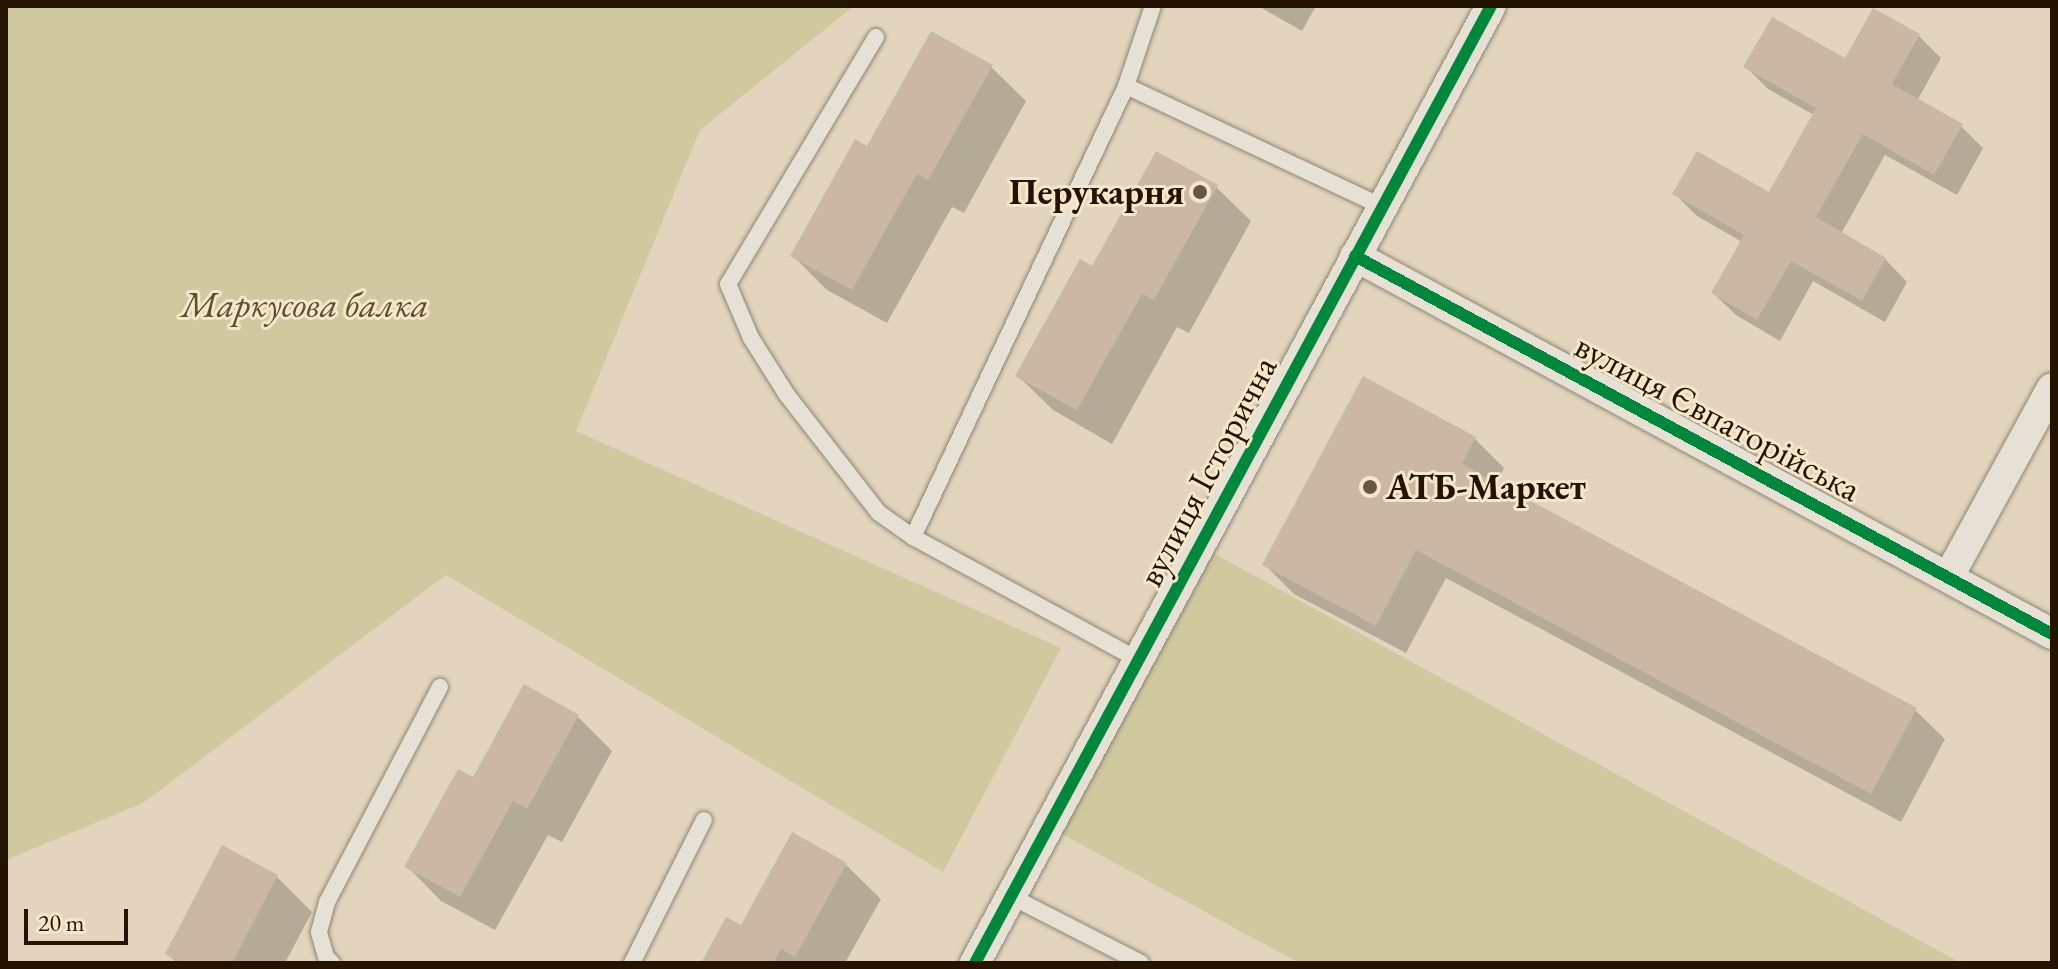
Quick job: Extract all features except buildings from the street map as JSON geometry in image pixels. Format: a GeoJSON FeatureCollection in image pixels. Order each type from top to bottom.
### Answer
{"type":"FeatureCollection","features":[{"type":"Feature","properties":{"kind":"street","name":"вулиця Історична"},"geometry":{"type":"LineString","coordinates":[[975,963],[1491,6]]}},
{"type":"Feature","properties":{"kind":"street","name":"вулиця Євпаторійська"},"geometry":{"type":"LineString","coordinates":[[1355,256],[2052,634]]}},
{"type":"Feature","properties":{"kind":"street"},"geometry":{"type":"LineString","coordinates":[[1949,576],[2052,388]]}},
{"type":"Feature","properties":{"kind":"lane"},"geometry":{"type":"LineString","coordinates":[[913,537],[1126,86],[1153,6]]}},
{"type":"Feature","properties":{"kind":"lane"},"geometry":{"type":"LineString","coordinates":[[876,37],[728,284],[751,338],[787,395],[879,513],[913,537],[1140,661]]}},
{"type":"Feature","properties":{"kind":"lane"},"geometry":{"type":"LineString","coordinates":[[1126,86],[1381,206]]}},
{"type":"Feature","properties":{"kind":"lane"},"geometry":{"type":"LineString","coordinates":[[332,963],[326,957],[319,932],[327,902],[440,687]]}},
{"type":"Feature","properties":{"kind":"lane"},"geometry":{"type":"LineString","coordinates":[[632,963],[704,820]]}},
{"type":"Feature","properties":{"kind":"lane"},"geometry":{"type":"LineString","coordinates":[[1012,897],[1141,963]]}},
{"type":"Feature","properties":{"kind":"green space","name":"Маркусова балка"},"geometry":{"type":"Polygon","coordinates":[[[6,6],[854,6],[700,130],[576,431],[1061,648],[943,872],[446,575],[143,803],[6,860],[6,6]]]}},
{"type":"Feature","properties":{"kind":"green space"},"geometry":{"type":"Polygon","coordinates":[[[1213,553],[1961,963],[1299,963],[1060,833],[1213,553]]]}},
{"type":"Feature","properties":{"kind":"cycle path"},"geometry":{"type":"LineString","coordinates":[[975,963],[1491,6]]}},
{"type":"Feature","properties":{"kind":"cycle path"},"geometry":{"type":"LineString","coordinates":[[1355,256],[2052,634]]}},
{"type":"Feature","properties":{"kind":"place","name":"Перукарня"},"geometry":{"type":"Point","coordinates":[1200,192]}},
{"type":"Feature","properties":{"kind":"place","name":"АТБ-Маркет"},"geometry":{"type":"Point","coordinates":[1370,487]}}]}
